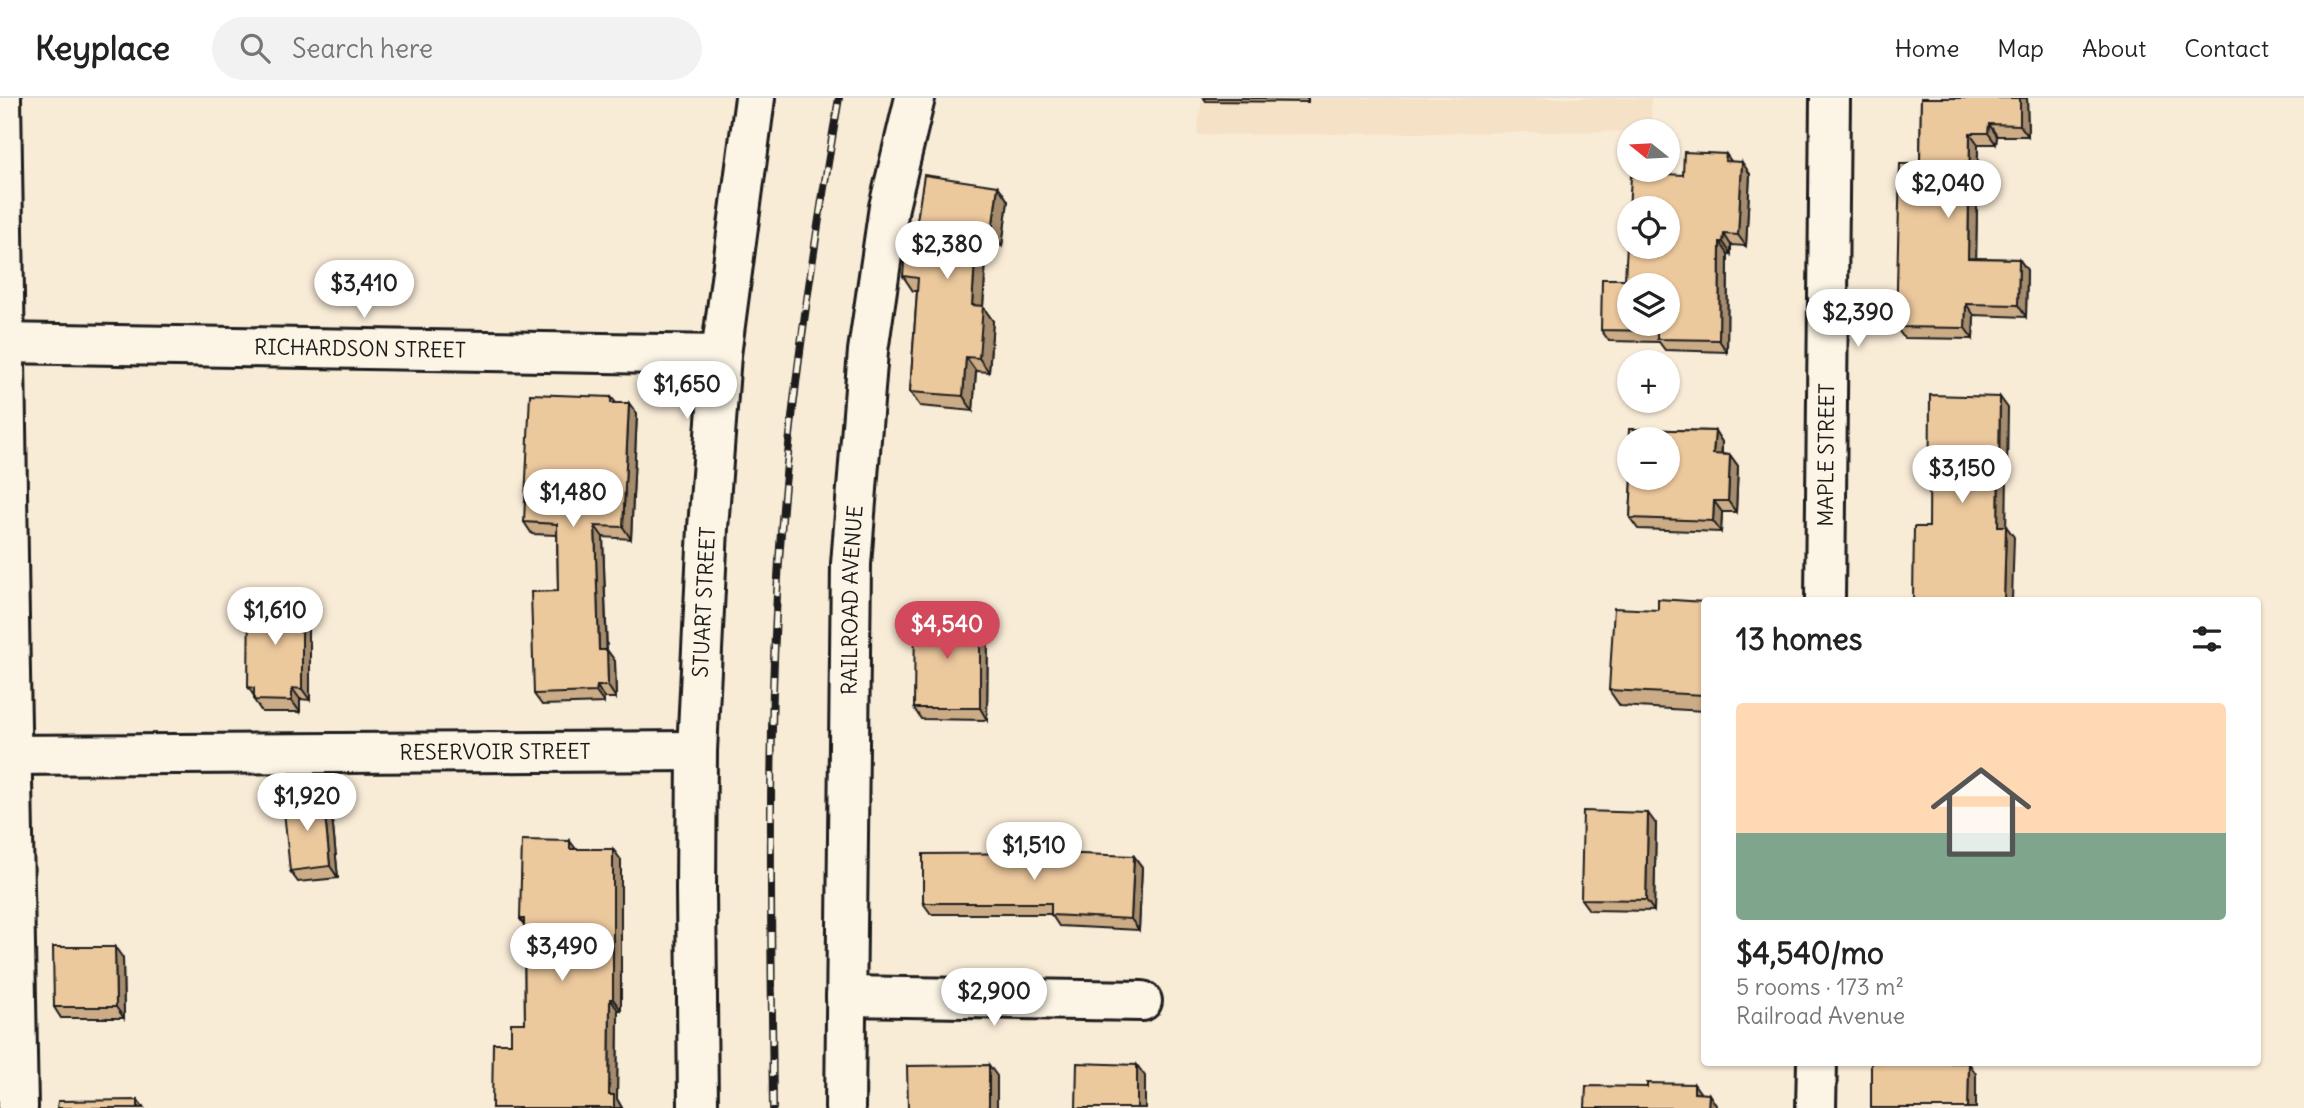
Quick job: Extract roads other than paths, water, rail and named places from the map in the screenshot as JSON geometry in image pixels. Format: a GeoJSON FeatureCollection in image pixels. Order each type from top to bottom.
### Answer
{"type":"FeatureCollection","features":[{"type":"Feature","properties":{"kind":"street"},"geometry":{"type":"LineString","coordinates":[[1,98],[1,343],[7,755],[18,1108]]}},
{"type":"Feature","properties":{"kind":"street","name":"STUART STREET"},"geometry":{"type":"LineString","coordinates":[[698,1108],[697,751],[708,528],[721,355],[755,98]]}},
{"type":"Feature","properties":{"kind":"street","name":"RAILROAD AVENUE"},"geometry":{"type":"LineString","coordinates":[[845,1108],[851,564],[870,338],[889,207],[915,98]]}},
{"type":"Feature","properties":{"kind":"street","name":"MAPLE STREET"},"geometry":{"type":"LineString","coordinates":[[1825,597],[1830,98]]}},
{"type":"Feature","properties":{"kind":"street","name":"RICHARDSON STREET"},"geometry":{"type":"LineString","coordinates":[[1,343],[721,355]]}},
{"type":"Feature","properties":{"kind":"street","name":"RESERVOIR STREET"},"geometry":{"type":"LineString","coordinates":[[7,755],[697,751]]}},
{"type":"Feature","properties":{"kind":"street"},"geometry":{"type":"LineString","coordinates":[[846,996],[1142,1001]]}},
{"type":"Feature","properties":{"kind":"street"},"geometry":{"type":"LineString","coordinates":[[1816,1108],[1817,1066]]}},
{"type":"Feature","properties":{"kind":"railway"},"geometry":{"type":"LineString","coordinates":[[773,1108],[771,802],[778,572],[801,346],[839,98]]}}]}
